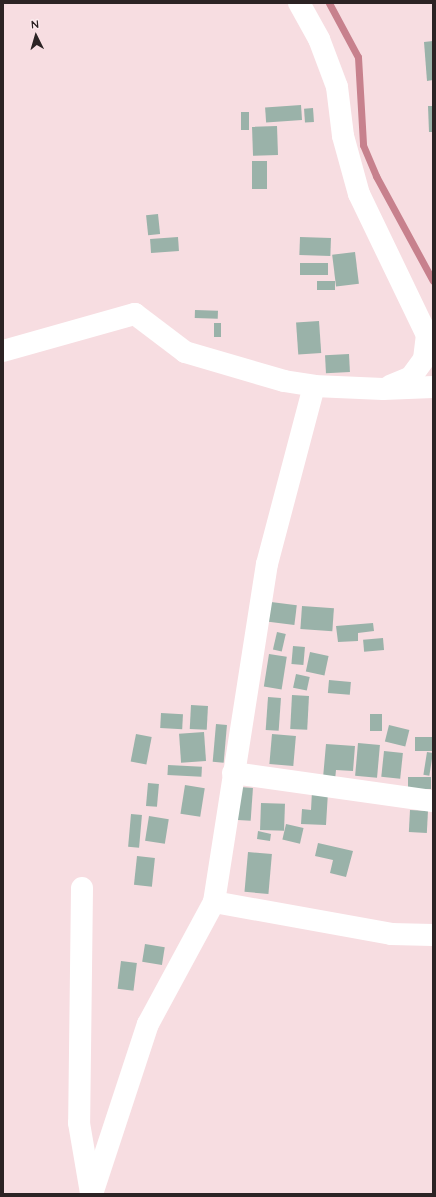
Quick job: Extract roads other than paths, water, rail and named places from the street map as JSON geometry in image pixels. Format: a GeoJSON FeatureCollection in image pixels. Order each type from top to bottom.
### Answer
{"type":"FeatureCollection","features":[{"type":"Feature","properties":{"kind":"street"},"geometry":{"type":"LineString","coordinates":[[299,3],[320,39],[336,87],[343,136],[359,194],[430,342],[424,359],[411,377],[383,389]]}},
{"type":"Feature","properties":{"kind":"street"},"geometry":{"type":"LineString","coordinates":[[3,351],[135,314],[185,352],[284,381],[314,386],[383,389],[433,387]]}},
{"type":"Feature","properties":{"kind":"street"},"geometry":{"type":"LineString","coordinates":[[92,1194],[148,1024],[214,902],[233,773],[267,564],[314,386]]}},
{"type":"Feature","properties":{"kind":"street"},"geometry":{"type":"LineString","coordinates":[[233,773],[433,801]]}},
{"type":"Feature","properties":{"kind":"street"},"geometry":{"type":"LineString","coordinates":[[82,888],[79,1123],[92,1194]]}},
{"type":"Feature","properties":{"kind":"street"},"geometry":{"type":"LineString","coordinates":[[214,902],[391,934],[433,935]]}},
{"type":"Feature","properties":{"kind":"waterway"},"geometry":{"type":"LineString","coordinates":[[329,3],[358,57],[363,145],[376,176],[433,281]]}}]}
